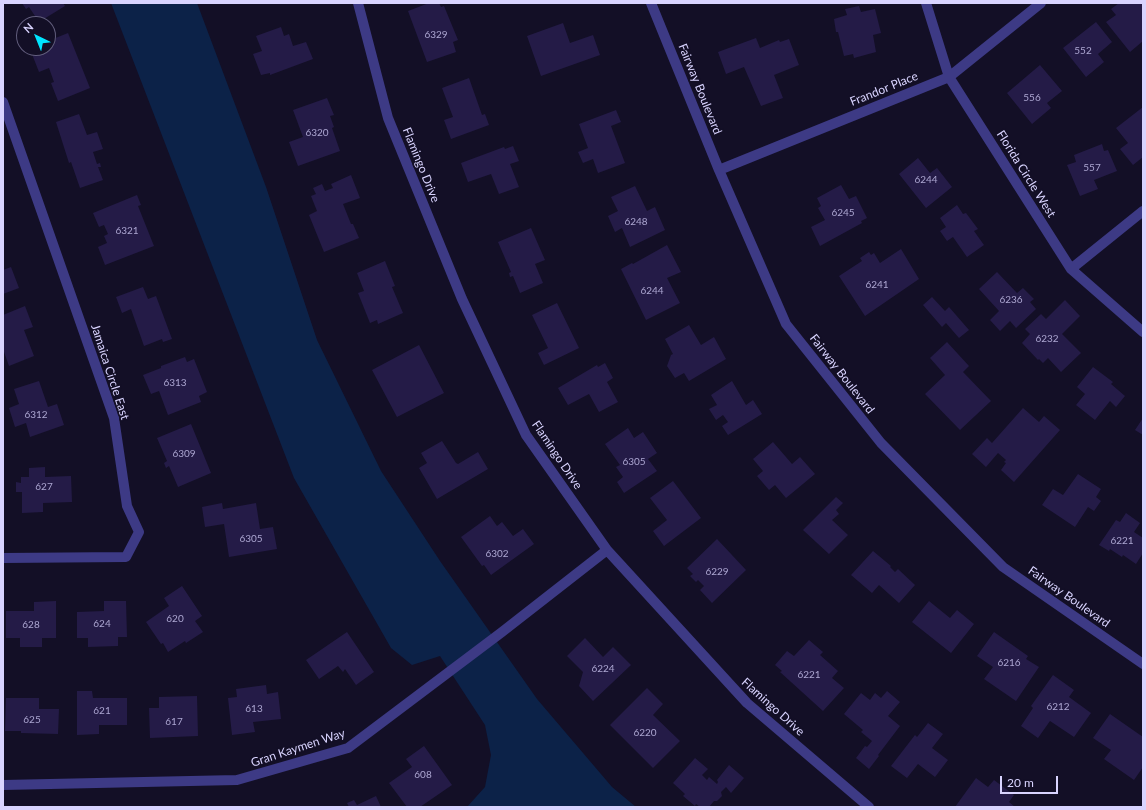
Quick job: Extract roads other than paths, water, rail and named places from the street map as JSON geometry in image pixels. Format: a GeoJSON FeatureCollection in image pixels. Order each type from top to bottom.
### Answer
{"type":"FeatureCollection","features":[{"type":"Feature","properties":{"kind":"street","name":"Flamingo Drive"},"geometry":{"type":"LineString","coordinates":[[358,3],[388,118],[462,299],[526,435],[607,550],[747,703],[869,807]]}},
{"type":"Feature","properties":{"kind":"street","name":"Fairway Boulevard"},"geometry":{"type":"LineString","coordinates":[[651,3],[719,170],[786,324],[881,443],[1003,567],[1143,664]]}},
{"type":"Feature","properties":{"kind":"street","name":"Florida Circle West"},"geometry":{"type":"LineString","coordinates":[[926,3],[949,77],[1071,269],[1143,332]]}},
{"type":"Feature","properties":{"kind":"street","name":"Frandor Place"},"geometry":{"type":"LineString","coordinates":[[719,170],[949,77],[1041,3]]}},
{"type":"Feature","properties":{"kind":"street","name":"Jamaica Circle East"},"geometry":{"type":"LineString","coordinates":[[3,102],[114,418],[126,506],[139,532],[126,557],[3,558]]}},
{"type":"Feature","properties":{"kind":"street"},"geometry":{"type":"LineString","coordinates":[[1071,269],[1143,211]]}},
{"type":"Feature","properties":{"kind":"street","name":"Gran Kaymen Way"},"geometry":{"type":"LineString","coordinates":[[3,785],[237,780],[348,748],[502,632],[607,550]]}},
{"type":"Feature","properties":{"kind":"water"},"geometry":{"type":"Polygon","coordinates":[[[111,3],[197,3],[266,187],[317,340],[381,471],[440,561],[537,699],[612,787],[636,807],[467,807],[485,787],[491,755],[485,725],[440,656],[412,665],[391,648],[294,478],[111,3]]]}}]}
